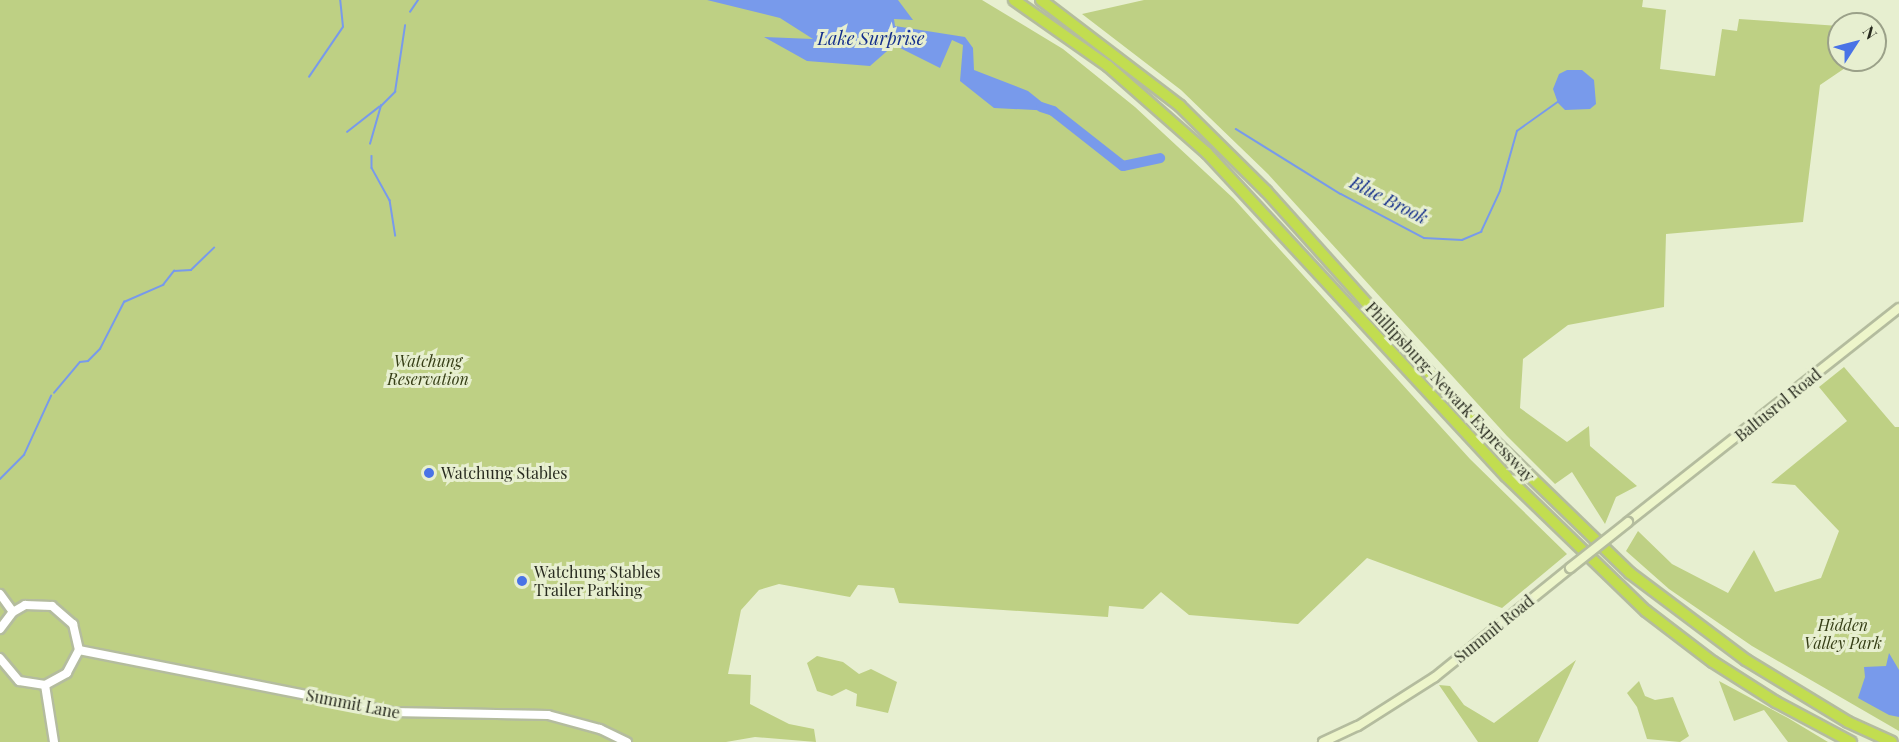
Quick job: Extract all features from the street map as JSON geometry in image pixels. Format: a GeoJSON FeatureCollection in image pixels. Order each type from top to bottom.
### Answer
{"type":"FeatureCollection","features":[{"type":"Feature","properties":{"kind":"highway","name":"Phillipsburg-Newark Expressway"},"geometry":{"type":"LineString","coordinates":[[1014,0],[1108,66],[1207,153],[1451,419],[1623,590],[1713,662],[1776,702],[1851,742]]}},
{"type":"Feature","properties":{"kind":"highway","name":"Phillipsburg-Newark Expressway"},"geometry":{"type":"LineString","coordinates":[[1041,0],[1180,106],[1266,191],[1469,417],[1630,573],[1746,660],[1848,722],[1892,742]]}},
{"type":"Feature","properties":{"kind":"main road","name":"Baltusrol Road"},"geometry":{"type":"LineString","coordinates":[[1655,500],[1899,308]]}},
{"type":"Feature","properties":{"kind":"main road","name":"Summit Road"},"geometry":{"type":"LineString","coordinates":[[1323,742],[1358,726],[1435,677],[1655,500]]}},
{"type":"Feature","properties":{"kind":"street"},"geometry":{"type":"LineString","coordinates":[[0,594],[13,612]]}},
{"type":"Feature","properties":{"kind":"street"},"geometry":{"type":"LineString","coordinates":[[0,629],[13,612],[39,603],[58,609],[73,624],[78,650],[67,673],[45,685],[20,681],[0,658]]}},
{"type":"Feature","properties":{"kind":"street","name":"Summit Lane"},"geometry":{"type":"LineString","coordinates":[[78,650],[393,712],[548,715],[600,729],[627,742]]}},
{"type":"Feature","properties":{"kind":"street"},"geometry":{"type":"LineString","coordinates":[[45,685],[54,742]]}},
{"type":"Feature","properties":{"kind":"green space","name":"Watchung Reservation"},"geometry":{"type":"Polygon","coordinates":[[[0,0],[982,0],[1063,49],[1135,107],[1233,198],[1470,459],[1567,554],[1502,608],[1367,558],[1298,624],[1189,615],[1161,592],[1143,609],[1109,606],[1108,617],[899,603],[894,588],[858,585],[850,597],[779,584],[759,590],[741,610],[728,674],[751,675],[750,704],[789,724],[814,729],[816,742],[755,737],[726,742],[0,742],[0,0]]]}},
{"type":"Feature","properties":{"kind":"green space"},"geometry":{"type":"Polygon","coordinates":[[[1144,0],[1643,0],[1642,7],[1666,10],[1660,69],[1715,76],[1722,29],[1737,31],[1739,19],[1827,25],[1827,72],[1839,72],[1820,85],[1803,222],[1666,234],[1664,307],[1568,325],[1523,359],[1520,408],[1567,442],[1589,426],[1590,446],[1637,486],[1616,497],[1605,524],[1572,472],[1555,484],[1507,436],[1268,174],[1181,90],[1082,14],[1144,0]]]}},
{"type":"Feature","properties":{"kind":"green space","name":"Hidden Valley Park"},"geometry":{"type":"Polygon","coordinates":[[[1844,367],[1895,427],[1899,427],[1899,731],[1752,646],[1669,589],[1626,551],[1638,531],[1672,564],[1728,593],[1754,550],[1775,592],[1821,578],[1839,531],[1795,485],[1771,483],[1847,421],[1819,387],[1844,367]]]}},
{"type":"Feature","properties":{"kind":"green space"},"geometry":{"type":"Polygon","coordinates":[[[817,656],[843,662],[859,674],[871,669],[897,682],[888,713],[856,706],[857,694],[846,689],[832,696],[817,691],[807,663],[817,656]]]}},
{"type":"Feature","properties":{"kind":"green space"},"geometry":{"type":"Polygon","coordinates":[[[1576,660],[1538,742],[1478,742],[1439,685],[1450,686],[1464,705],[1494,723],[1576,660]]]}},
{"type":"Feature","properties":{"kind":"green space"},"geometry":{"type":"Polygon","coordinates":[[[1639,681],[1645,696],[1655,700],[1673,697],[1689,736],[1680,742],[1647,739],[1637,707],[1627,693],[1639,681]]]}},
{"type":"Feature","properties":{"kind":"green space"},"geometry":{"type":"Polygon","coordinates":[[[1719,681],[1828,742],[1788,742],[1764,710],[1734,721],[1719,681]]]}},
{"type":"Feature","properties":{"kind":"water","name":"Lake Surprise"},"geometry":{"type":"Polygon","coordinates":[[[707,0],[898,0],[913,20],[894,19],[895,26],[965,37],[973,48],[974,70],[1028,91],[1053,111],[994,108],[960,81],[963,45],[952,40],[940,68],[894,45],[870,66],[807,61],[764,37],[813,39],[780,18],[707,0]]]}},
{"type":"Feature","properties":{"kind":"water"},"geometry":{"type":"Polygon","coordinates":[[[1567,70],[1582,70],[1594,80],[1596,104],[1590,109],[1565,110],[1558,103],[1553,89],[1559,74],[1567,70]]]}},
{"type":"Feature","properties":{"kind":"water"},"geometry":{"type":"Polygon","coordinates":[[[1889,653],[1899,670],[1899,717],[1889,715],[1858,698],[1865,677],[1864,667],[1886,666],[1889,653]]]}},
{"type":"Feature","properties":{"kind":"waterway"},"geometry":{"type":"LineString","coordinates":[[309,77],[343,27],[340,0]]}},
{"type":"Feature","properties":{"kind":"waterway"},"geometry":{"type":"LineString","coordinates":[[410,12],[418,0]]}},
{"type":"Feature","properties":{"kind":"waterway"},"geometry":{"type":"LineString","coordinates":[[370,144],[381,106],[395,92],[405,26]]}},
{"type":"Feature","properties":{"kind":"waterway","name":"Blue Brook"},"geometry":{"type":"LineString","coordinates":[[1236,129],[1341,194],[1424,238],[1462,240],[1481,232],[1500,191],[1517,131],[1559,101]]}},
{"type":"Feature","properties":{"kind":"waterway"},"geometry":{"type":"LineString","coordinates":[[347,132],[379,107]]}},
{"type":"Feature","properties":{"kind":"waterway","name":"Blue Brook"},"geometry":{"type":"LineString","coordinates":[[1041,107],[1053,111],[1123,166],[1160,158]]}},
{"type":"Feature","properties":{"kind":"waterway"},"geometry":{"type":"LineString","coordinates":[[372,156],[372,168],[390,200],[396,236]]}},
{"type":"Feature","properties":{"kind":"waterway"},"geometry":{"type":"LineString","coordinates":[[54,393],[80,362],[88,361],[100,349],[124,302],[163,285],[174,271],[191,270],[214,248]]}},
{"type":"Feature","properties":{"kind":"waterway"},"geometry":{"type":"LineString","coordinates":[[0,479],[24,455],[51,396]]}},
{"type":"Feature","properties":{"kind":"place","name":"Watchung Stables"},"geometry":{"type":"Point","coordinates":[429,473]}},
{"type":"Feature","properties":{"kind":"place","name":"Watchung Stables Trailer Parking"},"geometry":{"type":"Point","coordinates":[522,581]}}]}
